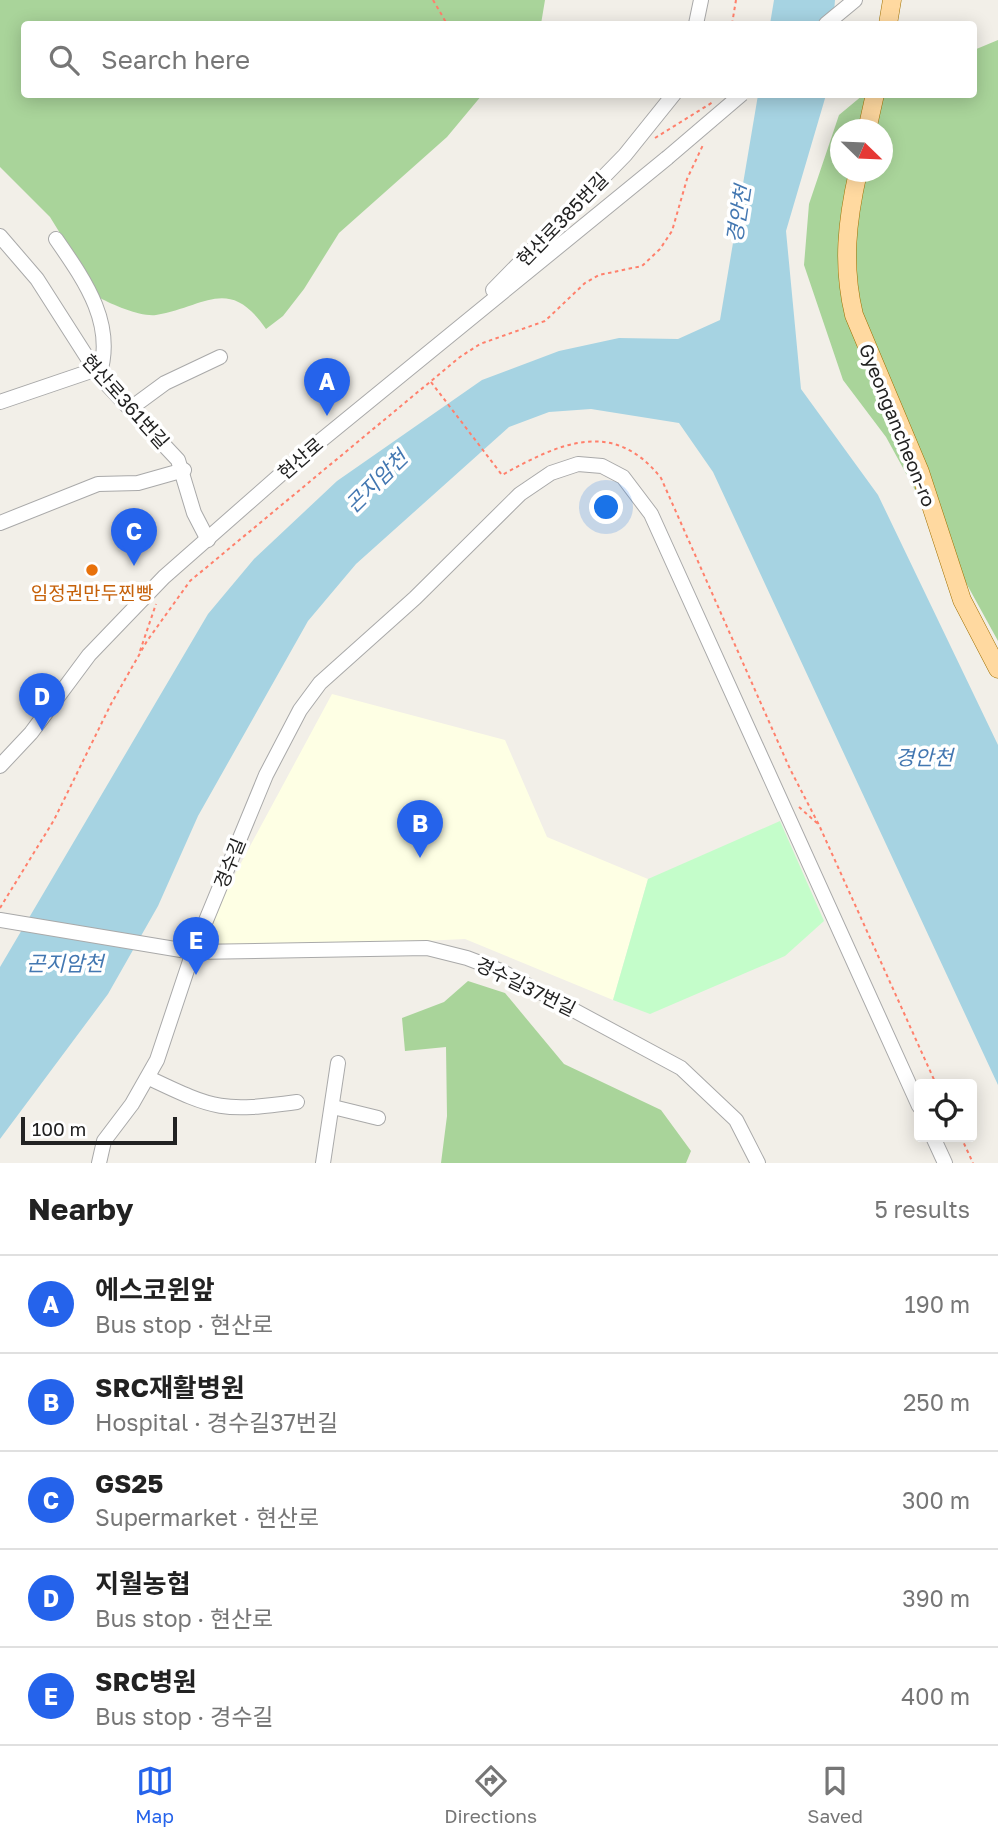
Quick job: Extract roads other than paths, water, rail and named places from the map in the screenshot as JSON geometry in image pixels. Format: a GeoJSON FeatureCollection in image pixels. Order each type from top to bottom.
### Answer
{"type":"FeatureCollection","features":[{"type":"Feature","properties":{"kind":"main road"},"geometry":{"type":"LineString","coordinates":[[888,21],[892,0]]}},
{"type":"Feature","properties":{"kind":"main road"},"geometry":{"type":"LineString","coordinates":[[869,119],[874,98]]}},
{"type":"Feature","properties":{"kind":"main road","name":"Gyeongancheon-ro"},"geometry":{"type":"LineString","coordinates":[[856,182],[848,216],[846,255],[847,287],[854,315],[920,472],[962,600],[998,670]]}},
{"type":"Feature","properties":{"kind":"street"},"geometry":{"type":"LineString","coordinates":[[697,21],[701,0]]}},
{"type":"Feature","properties":{"kind":"street"},"geometry":{"type":"LineString","coordinates":[[830,21],[855,0]]}},
{"type":"Feature","properties":{"kind":"street","name":"현산로385번길"},"geometry":{"type":"LineString","coordinates":[[446,338],[625,155],[671,98]]}},
{"type":"Feature","properties":{"kind":"street","name":"현산로"},"geometry":{"type":"LineString","coordinates":[[0,766],[31,733],[89,655],[123,617],[297,460],[737,98]]}},
{"type":"Feature","properties":{"kind":"street","name":"현산로361번길"},"geometry":{"type":"LineString","coordinates":[[0,236],[37,279],[97,373],[169,449],[184,470],[194,513],[208,540]]}},
{"type":"Feature","properties":{"kind":"street"},"geometry":{"type":"LineString","coordinates":[[0,402],[97,373],[106,349],[100,316],[81,275],[56,239]]}},
{"type":"Feature","properties":{"kind":"street"},"geometry":{"type":"LineString","coordinates":[[131,408],[184,373],[220,357]]}},
{"type":"Feature","properties":{"kind":"street","name":"경수길"},"geometry":{"type":"LineString","coordinates":[[99,1163],[104,1141],[149,1078],[193,952],[266,775],[300,710],[320,683],[415,598],[520,494],[551,473],[578,464],[601,466],[623,477],[651,514],[914,1095]]}},
{"type":"Feature","properties":{"kind":"street"},"geometry":{"type":"LineString","coordinates":[[0,523],[98,484],[138,483],[184,470]]}},
{"type":"Feature","properties":{"kind":"street","name":"경수길37번길"},"geometry":{"type":"LineString","coordinates":[[0,920],[193,952],[427,948],[467,958],[501,971],[681,1068],[736,1120],[758,1163]]}},
{"type":"Feature","properties":{"kind":"street"},"geometry":{"type":"LineString","coordinates":[[323,1163],[338,1063]]}},
{"type":"Feature","properties":{"kind":"street"},"geometry":{"type":"LineString","coordinates":[[149,1078],[203,1104],[220,1108],[241,1110],[297,1102]]}},
{"type":"Feature","properties":{"kind":"street"},"geometry":{"type":"LineString","coordinates":[[333,1107],[378,1118]]}},
{"type":"Feature","properties":{"kind":"street"},"geometry":{"type":"LineString","coordinates":[[935,1142],[945,1163]]}},
{"type":"Feature","properties":{"kind":"water"},"geometry":{"type":"Polygon","coordinates":[[[774,0],[835,0],[833,21],[770,21],[774,0]]]}},
{"type":"Feature","properties":{"kind":"water"},"geometry":{"type":"Polygon","coordinates":[[[757,98],[825,98],[786,231],[801,389],[878,495],[998,745],[998,1085],[713,472],[679,423],[591,409],[549,412],[509,427],[356,564],[308,621],[198,816],[158,906],[108,994],[0,1139],[0,967],[208,614],[254,559],[337,481],[482,380],[559,351],[619,338],[678,339],[720,320],[757,98]]]}},
{"type":"Feature","properties":{"kind":"place","name":"에스코윈앞"},"geometry":{"type":"Point","coordinates":[327,416]}},
{"type":"Feature","properties":{"kind":"place","name":"GS25"},"geometry":{"type":"Point","coordinates":[134,566]}},
{"type":"Feature","properties":{"kind":"place","name":"임정권만두찐빵"},"geometry":{"type":"Point","coordinates":[92,570]}},
{"type":"Feature","properties":{"kind":"place","name":"지월농협"},"geometry":{"type":"Point","coordinates":[42,731]}},
{"type":"Feature","properties":{"kind":"place","name":"SRC재활병원"},"geometry":{"type":"Point","coordinates":[420,858]}},
{"type":"Feature","properties":{"kind":"place","name":"SRC병원"},"geometry":{"type":"Point","coordinates":[196,975]}},
{"type":"Feature","properties":{"kind":"water label","name":"경안천"},"geometry":{"type":"Point","coordinates":[738,214]}},
{"type":"Feature","properties":{"kind":"water label","name":"곤지암천"},"geometry":{"type":"Point","coordinates":[376,481]}},
{"type":"Feature","properties":{"kind":"water label","name":"경안천"},"geometry":{"type":"Point","coordinates":[924,757]}},
{"type":"Feature","properties":{"kind":"water label","name":"곤지암천"},"geometry":{"type":"Point","coordinates":[65,963]}}]}
